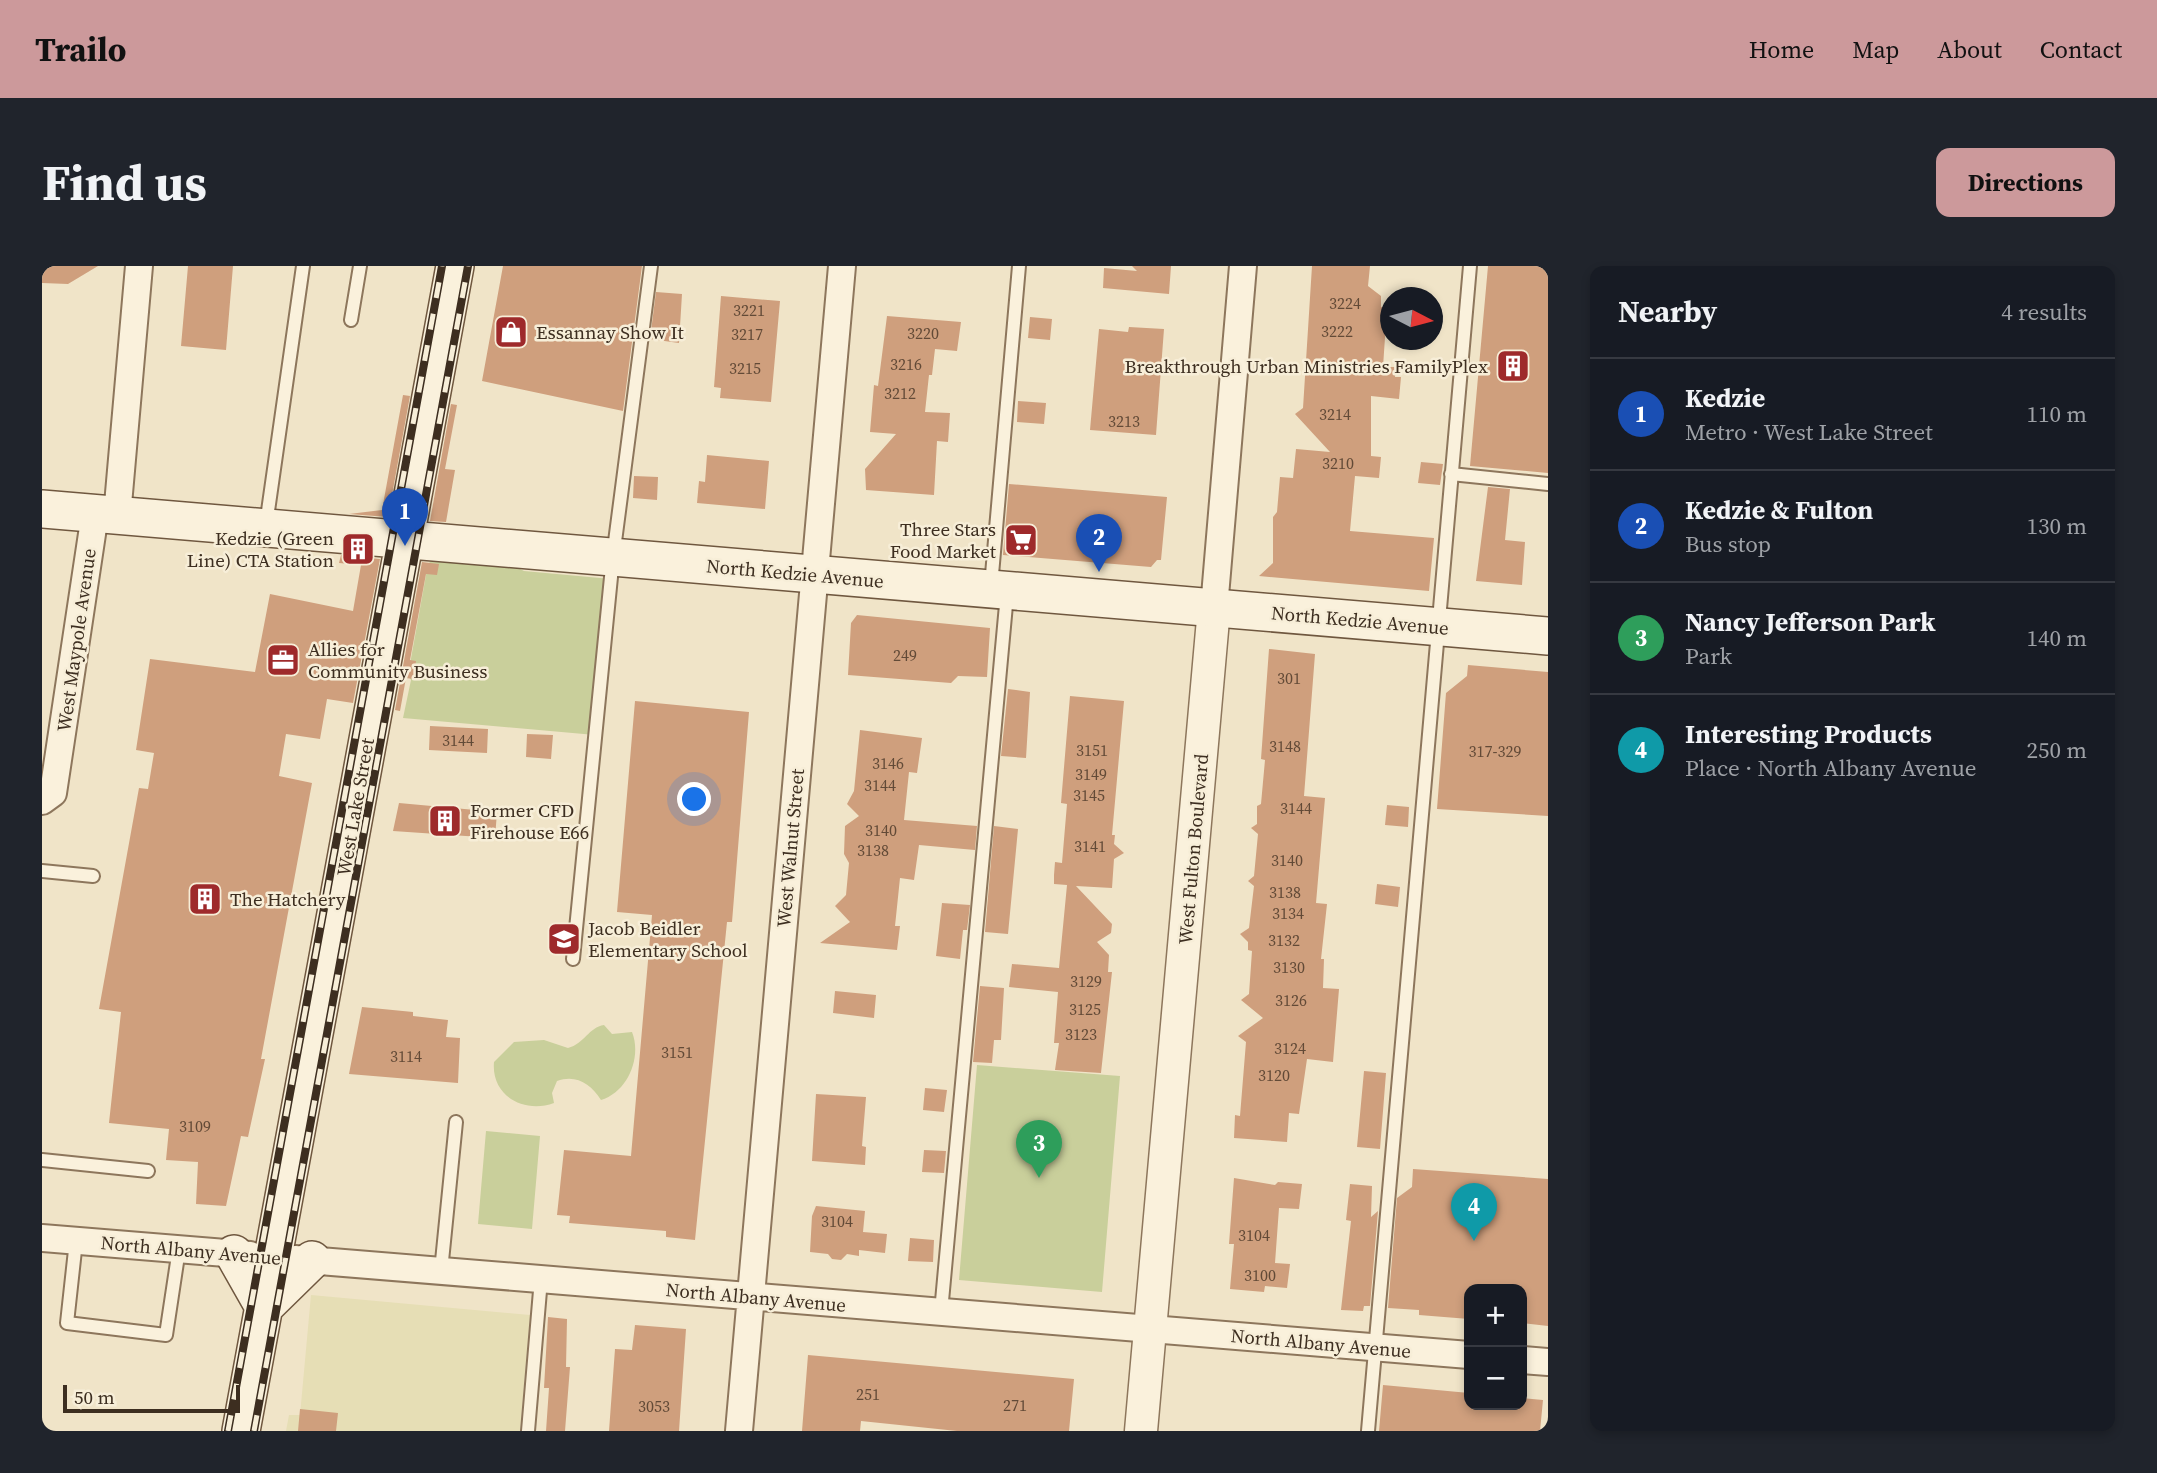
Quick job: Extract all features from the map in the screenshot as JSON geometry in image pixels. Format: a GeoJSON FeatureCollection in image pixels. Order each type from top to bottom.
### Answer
{"type":"FeatureCollection","features":[{"type":"Feature","properties":{"kind":"main road","name":"West Lake Street"},"geometry":{"type":"LineString","coordinates":[[241,1431],[455,266]]}},
{"type":"Feature","properties":{"kind":"main road","name":"North Kedzie Avenue"},"geometry":{"type":"LineString","coordinates":[[42,509],[1548,636]]}},
{"type":"Feature","properties":{"kind":"main road"},"geometry":{"type":"LineString","coordinates":[[234,1254],[264,1307],[312,1260]]}},
{"type":"Feature","properties":{"kind":"street","name":"West Maypole Avenue"},"geometry":{"type":"LineString","coordinates":[[42,801],[53,793],[106,515],[139,266]]}},
{"type":"Feature","properties":{"kind":"street","name":"West Walnut Street"},"geometry":{"type":"LineString","coordinates":[[740,1431],[842,266]]}},
{"type":"Feature","properties":{"kind":"street","name":"West Fulton Boulevard"},"geometry":{"type":"LineString","coordinates":[[1141,1431],[1243,266]]}},
{"type":"Feature","properties":{"kind":"street","name":"North Albany Avenue"},"geometry":{"type":"LineString","coordinates":[[42,1238],[1464,1355]]}},
{"type":"Feature","properties":{"kind":"street"},"geometry":{"type":"LineString","coordinates":[[1527,1360],[1548,1362]]}},
{"type":"Feature","properties":{"kind":"lane"},"geometry":{"type":"LineString","coordinates":[[266,528],[303,266]]}},
{"type":"Feature","properties":{"kind":"lane"},"geometry":{"type":"LineString","coordinates":[[351,320],[360,266]]}},
{"type":"Feature","properties":{"kind":"lane"},"geometry":{"type":"LineString","coordinates":[[573,959],[613,557],[652,266]]}},
{"type":"Feature","properties":{"kind":"lane"},"geometry":{"type":"LineString","coordinates":[[941,1312],[999,590],[1019,266]]}},
{"type":"Feature","properties":{"kind":"lane"},"geometry":{"type":"LineString","coordinates":[[1368,1431],[1470,266]]}},
{"type":"Feature","properties":{"kind":"lane"},"geometry":{"type":"LineString","coordinates":[[1451,474],[1548,484]]}},
{"type":"Feature","properties":{"kind":"lane"},"geometry":{"type":"LineString","coordinates":[[42,871],[93,876]]}},
{"type":"Feature","properties":{"kind":"lane"},"geometry":{"type":"LineString","coordinates":[[441,1271],[456,1122]]}},
{"type":"Feature","properties":{"kind":"lane"},"geometry":{"type":"LineString","coordinates":[[42,1160],[148,1171]]}},
{"type":"Feature","properties":{"kind":"lane"},"geometry":{"type":"LineString","coordinates":[[76,1241],[67,1323],[166,1335],[179,1249]]}},
{"type":"Feature","properties":{"kind":"lane"},"geometry":{"type":"LineString","coordinates":[[528,1431],[541,1279]]}},
{"type":"Feature","properties":{"kind":"shaded area"},"geometry":{"type":"Polygon","coordinates":[[[311,1295],[530,1315],[520,1431],[286,1431],[289,1415],[300,1415],[311,1295]]]}},
{"type":"Feature","properties":{"kind":"green space"},"geometry":{"type":"Polygon","coordinates":[[[431,561],[514,566],[524,571],[611,579],[595,735],[403,718],[411,680],[408,675],[428,564],[431,561]]]}},
{"type":"Feature","properties":{"kind":"green space"},"geometry":{"type":"Polygon","coordinates":[[[604,1025],[612,1034],[632,1032],[635,1042],[634,1062],[630,1072],[619,1090],[610,1096],[601,1100],[593,1089],[582,1082],[564,1079],[557,1081],[552,1093],[554,1103],[532,1106],[512,1099],[498,1084],[494,1074],[494,1062],[514,1042],[544,1040],[568,1048],[604,1025]]]}},
{"type":"Feature","properties":{"kind":"green space"},"geometry":{"type":"Polygon","coordinates":[[[977,1065],[1120,1076],[1102,1292],[959,1280],[977,1065]]]}},
{"type":"Feature","properties":{"kind":"green space"},"geometry":{"type":"Polygon","coordinates":[[[486,1131],[540,1136],[532,1229],[478,1224],[486,1131]]]}},
{"type":"Feature","properties":{"kind":"building"},"geometry":{"type":"Polygon","coordinates":[[[42,266],[98,266],[68,284],[42,283],[42,266]]]}},
{"type":"Feature","properties":{"kind":"building"},"geometry":{"type":"Polygon","coordinates":[[[188,266],[233,266],[226,350],[181,346],[188,266]]]}},
{"type":"Feature","properties":{"kind":"building"},"geometry":{"type":"Polygon","coordinates":[[[503,266],[642,266],[623,411],[482,381],[503,266]]]}},
{"type":"Feature","properties":{"kind":"building"},"geometry":{"type":"Polygon","coordinates":[[[1132,266],[1171,266],[1169,294],[1103,288],[1104,268],[1137,271],[1132,266]]]}},
{"type":"Feature","properties":{"kind":"building"},"geometry":{"type":"Polygon","coordinates":[[[1312,266],[1370,266],[1368,286],[1380,295],[1380,350],[1384,350],[1383,367],[1396,367],[1395,377],[1401,377],[1399,399],[1371,396],[1371,456],[1381,457],[1379,478],[1355,476],[1350,531],[1434,538],[1429,591],[1259,576],[1273,563],[1273,517],[1277,512],[1280,477],[1293,478],[1296,449],[1330,452],[1295,414],[1303,408],[1312,266]]]}},
{"type":"Feature","properties":{"kind":"building","name":"Breakthrough Urban Ministries FamilyPlex"},"geometry":{"type":"Polygon","coordinates":[[[1488,266],[1548,266],[1548,473],[1470,466],[1488,266]]]}},
{"type":"Feature","properties":{"kind":"building"},"geometry":{"type":"Polygon","coordinates":[[[656,292],[682,294],[679,343],[650,339],[656,292]]]}},
{"type":"Feature","properties":{"kind":"building"},"geometry":{"type":"Polygon","coordinates":[[[721,296],[780,301],[771,402],[720,398],[721,388],[714,387],[721,296]]]}},
{"type":"Feature","properties":{"kind":"building"},"geometry":{"type":"Polygon","coordinates":[[[887,316],[961,322],[957,351],[935,349],[932,375],[929,375],[925,412],[950,413],[948,442],[937,441],[934,495],[866,490],[865,469],[896,434],[870,432],[874,385],[878,386],[887,316]]]}},
{"type":"Feature","properties":{"kind":"building"},"geometry":{"type":"Polygon","coordinates":[[[1030,317],[1052,319],[1050,340],[1028,338],[1030,317]]]}},
{"type":"Feature","properties":{"kind":"building"},"geometry":{"type":"Polygon","coordinates":[[[1129,327],[1164,329],[1156,435],[1090,430],[1099,329],[1128,332],[1129,327]]]}},
{"type":"Feature","properties":{"kind":"building"},"geometry":{"type":"Polygon","coordinates":[[[403,395],[410,396],[388,517],[349,514],[382,510],[403,395]]]}},
{"type":"Feature","properties":{"kind":"building"},"geometry":{"type":"Polygon","coordinates":[[[1018,401],[1046,403],[1044,424],[1017,422],[1018,401]]]}},
{"type":"Feature","properties":{"kind":"building"},"geometry":{"type":"Polygon","coordinates":[[[451,404],[457,405],[445,469],[455,470],[446,522],[430,521],[451,404]]]}},
{"type":"Feature","properties":{"kind":"building"},"geometry":{"type":"Polygon","coordinates":[[[707,455],[769,461],[765,509],[697,503],[699,481],[705,482],[707,455]]]}},
{"type":"Feature","properties":{"kind":"building"},"geometry":{"type":"Polygon","coordinates":[[[1421,462],[1443,464],[1440,485],[1418,483],[1421,462]]]}},
{"type":"Feature","properties":{"kind":"building"},"geometry":{"type":"Polygon","coordinates":[[[634,476],[658,477],[657,500],[633,498],[634,476]]]}},
{"type":"Feature","properties":{"kind":"building"},"geometry":{"type":"Polygon","coordinates":[[[1009,484],[1167,497],[1161,560],[1157,560],[1151,567],[1003,555],[1009,484]]]}},
{"type":"Feature","properties":{"kind":"building"},"geometry":{"type":"Polygon","coordinates":[[[1488,487],[1510,489],[1505,540],[1525,542],[1522,585],[1476,581],[1488,487]]]}},
{"type":"Feature","properties":{"kind":"building","name":"The Hatchery"},"geometry":{"type":"Polygon","coordinates":[[[341,555],[380,559],[353,703],[327,699],[320,739],[286,734],[279,776],[312,783],[261,1059],[265,1059],[248,1137],[241,1136],[226,1206],[196,1204],[198,1162],[166,1160],[169,1129],[109,1123],[121,1012],[99,1009],[139,788],[148,789],[154,753],[136,750],[150,659],[255,672],[270,594],[353,611],[361,565],[339,563],[341,555]]]}},
{"type":"Feature","properties":{"kind":"building"},"geometry":{"type":"Polygon","coordinates":[[[422,562],[439,564],[437,575],[426,574],[410,660],[416,661],[413,679],[406,678],[400,711],[395,710],[422,562]]]}},
{"type":"Feature","properties":{"kind":"building"},"geometry":{"type":"Polygon","coordinates":[[[857,615],[990,628],[987,677],[958,676],[951,683],[848,675],[851,623],[857,615]]]}},
{"type":"Feature","properties":{"kind":"building"},"geometry":{"type":"Polygon","coordinates":[[[1269,649],[1315,654],[1304,796],[1325,798],[1316,903],[1327,904],[1321,959],[1324,959],[1323,988],[1339,989],[1333,1062],[1307,1059],[1299,1114],[1289,1113],[1287,1142],[1234,1138],[1235,1115],[1240,1116],[1246,1042],[1238,1036],[1263,1018],[1241,1000],[1249,994],[1252,951],[1248,950],[1248,942],[1240,934],[1249,928],[1254,886],[1248,881],[1254,876],[1258,834],[1251,828],[1257,824],[1257,806],[1261,804],[1265,760],[1261,759],[1269,649]]]}},
{"type":"Feature","properties":{"kind":"building"},"geometry":{"type":"Polygon","coordinates":[[[1468,665],[1548,672],[1548,816],[1437,809],[1446,693],[1467,676],[1468,665]]]}},
{"type":"Feature","properties":{"kind":"building"},"geometry":{"type":"Polygon","coordinates":[[[1008,689],[1030,692],[1026,758],[1001,756],[1008,689]]]}},
{"type":"Feature","properties":{"kind":"building"},"geometry":{"type":"Polygon","coordinates":[[[1070,696],[1124,701],[1112,835],[1115,835],[1114,844],[1124,853],[1114,859],[1112,888],[1076,886],[1112,924],[1111,933],[1097,942],[1109,955],[1108,972],[1112,972],[1101,1073],[1055,1070],[1059,1043],[1054,1043],[1058,992],[1009,987],[1012,964],[1059,968],[1067,885],[1054,884],[1054,875],[1055,862],[1062,863],[1067,804],[1061,803],[1070,696]]]}},
{"type":"Feature","properties":{"kind":"building"},"geometry":{"type":"Polygon","coordinates":[[[635,701],[749,712],[732,922],[727,922],[695,1240],[666,1237],[666,1231],[569,1223],[570,1216],[557,1215],[564,1150],[631,1156],[652,915],[617,912],[635,701]]]}},
{"type":"Feature","properties":{"kind":"building"},"geometry":{"type":"Polygon","coordinates":[[[430,726],[488,729],[487,753],[429,750],[430,726]]]}},
{"type":"Feature","properties":{"kind":"building"},"geometry":{"type":"Polygon","coordinates":[[[860,730],[922,738],[917,773],[909,772],[904,820],[977,826],[975,850],[919,845],[914,880],[900,878],[895,926],[900,926],[897,950],[820,943],[850,922],[835,906],[846,895],[849,863],[844,854],[845,826],[859,816],[847,804],[854,791],[860,730]]]}},
{"type":"Feature","properties":{"kind":"building"},"geometry":{"type":"Polygon","coordinates":[[[527,734],[553,735],[551,759],[526,757],[527,734]]]}},
{"type":"Feature","properties":{"kind":"building","name":"Former CFD Firehouse E66"},"geometry":{"type":"Polygon","coordinates":[[[399,803],[497,812],[495,838],[393,831],[399,803]]]}},
{"type":"Feature","properties":{"kind":"building"},"geometry":{"type":"Polygon","coordinates":[[[1387,805],[1409,807],[1408,827],[1385,825],[1387,805]]]}},
{"type":"Feature","properties":{"kind":"building"},"geometry":{"type":"Polygon","coordinates":[[[994,826],[1018,829],[1008,934],[985,932],[994,826]]]}},
{"type":"Feature","properties":{"kind":"building"},"geometry":{"type":"Polygon","coordinates":[[[1377,884],[1400,887],[1398,907],[1375,904],[1377,884]]]}},
{"type":"Feature","properties":{"kind":"building"},"geometry":{"type":"Polygon","coordinates":[[[942,903],[970,905],[967,930],[963,930],[960,959],[936,956],[942,903]]]}},
{"type":"Feature","properties":{"kind":"building"},"geometry":{"type":"Polygon","coordinates":[[[980,986],[1004,988],[1001,1040],[994,1040],[992,1063],[973,1062],[980,986]]]}},
{"type":"Feature","properties":{"kind":"building"},"geometry":{"type":"Polygon","coordinates":[[[835,991],[876,995],[874,1018],[833,1013],[835,991]]]}},
{"type":"Feature","properties":{"kind":"building"},"geometry":{"type":"Polygon","coordinates":[[[362,1007],[413,1012],[413,1016],[448,1020],[446,1037],[460,1038],[458,1083],[349,1074],[362,1007]]]}},
{"type":"Feature","properties":{"kind":"building"},"geometry":{"type":"Polygon","coordinates":[[[1364,1071],[1386,1073],[1380,1149],[1357,1147],[1364,1071]]]}},
{"type":"Feature","properties":{"kind":"building"},"geometry":{"type":"Polygon","coordinates":[[[925,1088],[947,1090],[944,1112],[923,1110],[925,1088]]]}},
{"type":"Feature","properties":{"kind":"building"},"geometry":{"type":"Polygon","coordinates":[[[816,1094],[866,1097],[862,1146],[866,1147],[865,1165],[812,1161],[816,1094]]]}},
{"type":"Feature","properties":{"kind":"building"},"geometry":{"type":"Polygon","coordinates":[[[924,1150],[946,1151],[944,1173],[922,1172],[924,1150]]]}},
{"type":"Feature","properties":{"kind":"building"},"geometry":{"type":"Polygon","coordinates":[[[1413,1169],[1548,1179],[1548,1326],[1527,1324],[1527,1284],[1464,1284],[1464,1319],[1419,1315],[1419,1310],[1388,1308],[1397,1198],[1412,1187],[1413,1169]]]}},
{"type":"Feature","properties":{"kind":"building"},"geometry":{"type":"Polygon","coordinates":[[[1234,1178],[1275,1185],[1278,1182],[1302,1184],[1299,1209],[1279,1208],[1275,1263],[1290,1264],[1287,1288],[1265,1286],[1264,1292],[1230,1289],[1234,1244],[1229,1244],[1234,1178]]]}},
{"type":"Feature","properties":{"kind":"building"},"geometry":{"type":"Polygon","coordinates":[[[1350,1184],[1372,1186],[1371,1217],[1378,1211],[1370,1306],[1364,1306],[1363,1311],[1341,1310],[1351,1221],[1346,1220],[1350,1184]]]}},
{"type":"Feature","properties":{"kind":"building"},"geometry":{"type":"Polygon","coordinates":[[[816,1206],[865,1211],[863,1232],[887,1234],[885,1253],[859,1250],[859,1256],[847,1254],[841,1260],[832,1259],[828,1254],[810,1252],[812,1216],[816,1206]]]}},
{"type":"Feature","properties":{"kind":"building"},"geometry":{"type":"Polygon","coordinates":[[[910,1238],[934,1240],[933,1262],[908,1261],[910,1238]]]}},
{"type":"Feature","properties":{"kind":"building"},"geometry":{"type":"Polygon","coordinates":[[[548,1317],[567,1319],[566,1367],[570,1367],[565,1431],[546,1431],[549,1388],[544,1388],[548,1317]]]}},
{"type":"Feature","properties":{"kind":"building"},"geometry":{"type":"Polygon","coordinates":[[[635,1325],[686,1329],[679,1431],[609,1431],[615,1349],[632,1350],[635,1325]]]}},
{"type":"Feature","properties":{"kind":"building"},"geometry":{"type":"Polygon","coordinates":[[[808,1355],[1074,1379],[1069,1431],[957,1431],[861,1421],[860,1431],[802,1431],[808,1355]]]}},
{"type":"Feature","properties":{"kind":"building"},"geometry":{"type":"Polygon","coordinates":[[[1383,1385],[1464,1393],[1464,1410],[1527,1410],[1527,1398],[1543,1400],[1540,1431],[1379,1431],[1383,1385]]]}},
{"type":"Feature","properties":{"kind":"building"},"geometry":{"type":"Polygon","coordinates":[[[300,1409],[338,1413],[336,1431],[298,1431],[300,1409]]]}},
{"type":"Feature","properties":{"kind":"railway"},"geometry":{"type":"LineString","coordinates":[[228,1431],[442,266]]}},
{"type":"Feature","properties":{"kind":"railway"},"geometry":{"type":"LineString","coordinates":[[254,1431],[468,266]]}},
{"type":"Feature","properties":{"kind":"place","name":"Essannay Show It"},"geometry":{"type":"Point","coordinates":[511,332]}},
{"type":"Feature","properties":{"kind":"place","name":"Breakthrough Urban Ministries FamilyPlex"},"geometry":{"type":"Point","coordinates":[1513,366]}},
{"type":"Feature","properties":{"kind":"place","name":"Three Stars Food Market"},"geometry":{"type":"Point","coordinates":[1021,540]}},
{"type":"Feature","properties":{"kind":"place","name":"Kedzie"},"geometry":{"type":"Point","coordinates":[405,546]}},
{"type":"Feature","properties":{"kind":"place","name":"Kedzie (Green Line) CTA Station"},"geometry":{"type":"Point","coordinates":[358,549]}},
{"type":"Feature","properties":{"kind":"place","name":"Kedzie & Fulton"},"geometry":{"type":"Point","coordinates":[1099,572]}},
{"type":"Feature","properties":{"kind":"place","name":"Allies for Community Business"},"geometry":{"type":"Point","coordinates":[283,660]}},
{"type":"Feature","properties":{"kind":"place","name":"Former CFD Firehouse E66"},"geometry":{"type":"Point","coordinates":[445,821]}},
{"type":"Feature","properties":{"kind":"place","name":"The Hatchery"},"geometry":{"type":"Point","coordinates":[205,899]}},
{"type":"Feature","properties":{"kind":"place","name":"Jacob Beidler Elementary School"},"geometry":{"type":"Point","coordinates":[564,939]}},
{"type":"Feature","properties":{"kind":"place","name":"Nancy Jefferson Park"},"geometry":{"type":"Point","coordinates":[1039,1178]}},
{"type":"Feature","properties":{"kind":"place","name":"Interesting Products"},"geometry":{"type":"Point","coordinates":[1474,1241]}}]}
